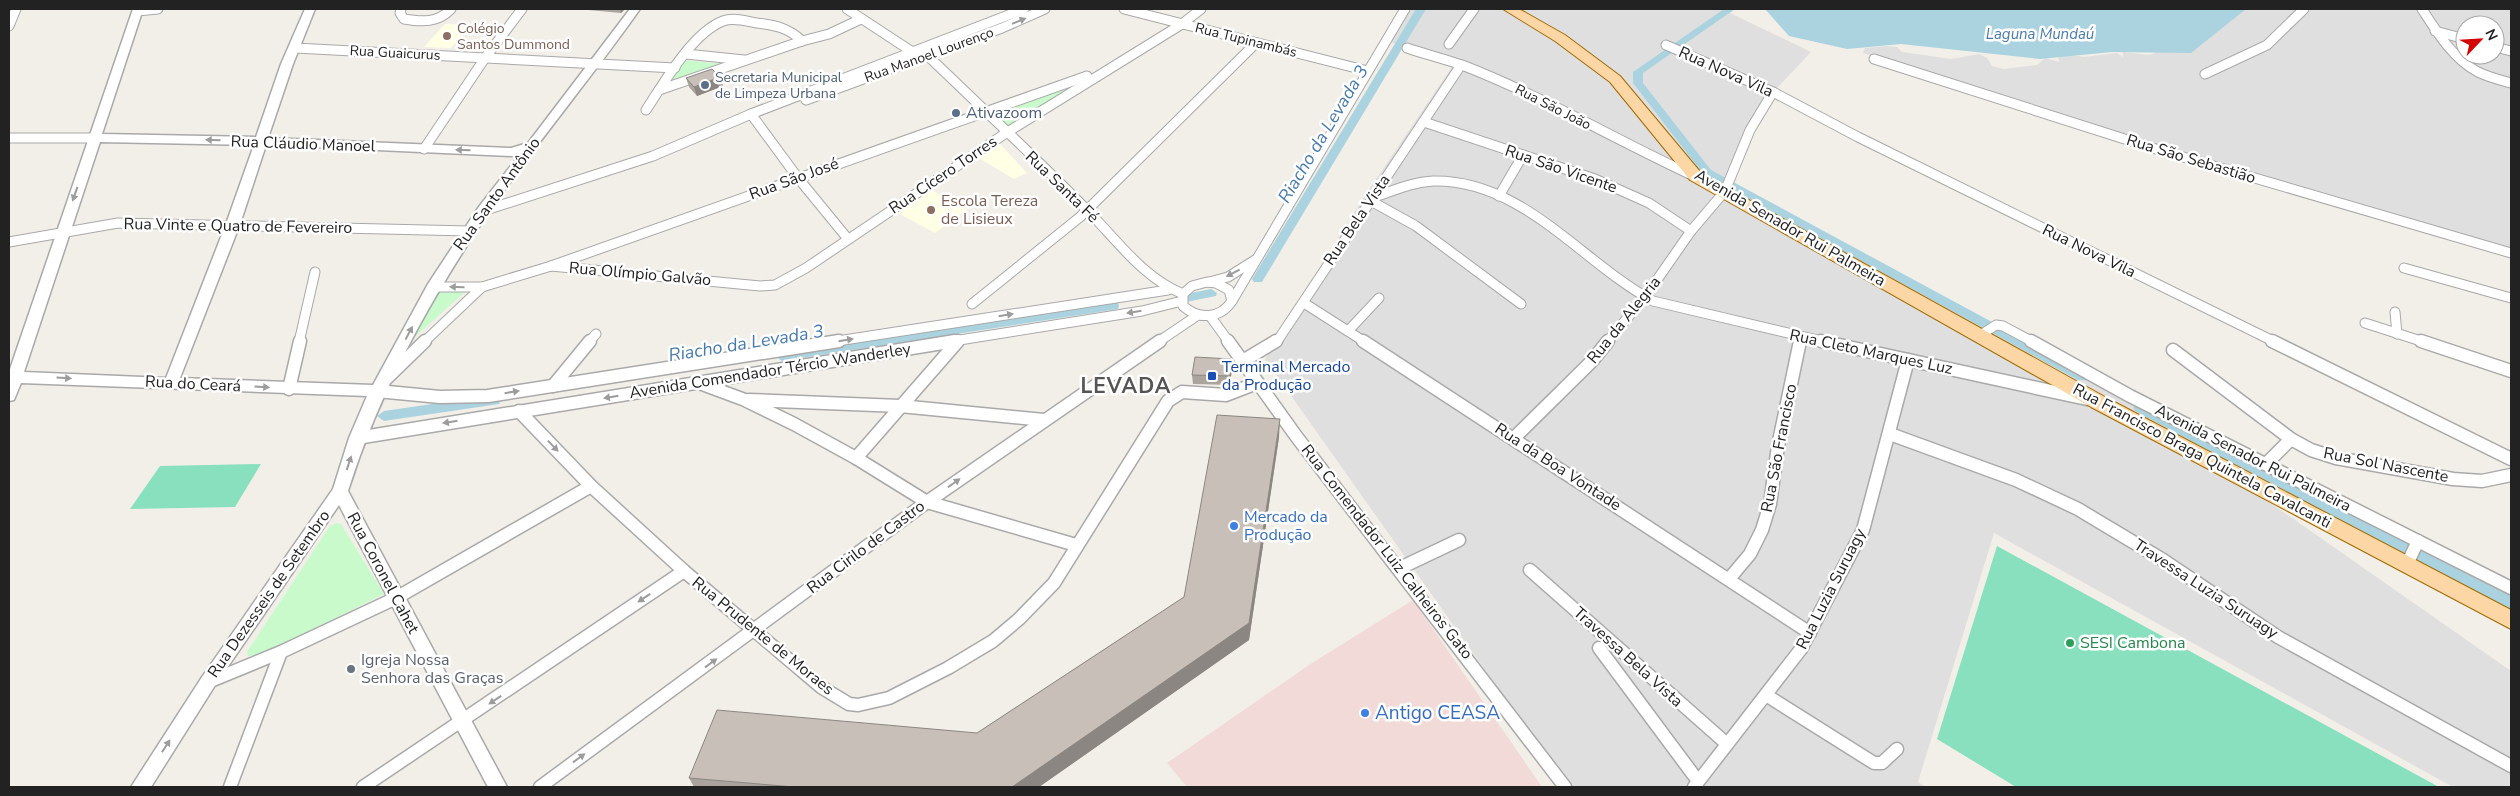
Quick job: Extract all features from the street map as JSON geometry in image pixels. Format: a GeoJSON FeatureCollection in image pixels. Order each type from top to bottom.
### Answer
{"type":"FeatureCollection","features":[{"type":"Feature","properties":{"kind":"main road","name":"Avenida Senador Rui Palmeira"},"geometry":{"type":"LineString","coordinates":[[1510,9],[1560,38],[1615,79],[1696,177],[1726,189],[1894,288]]}},
{"type":"Feature","properties":{"kind":"main road","name":"Rua Francisco Braga Quintela Cavalcanti"},"geometry":{"type":"LineString","coordinates":[[1894,288],[1990,329],[2098,402],[2412,552],[2511,620]]}},
{"type":"Feature","properties":{"kind":"street"},"geometry":{"type":"LineString","coordinates":[[9,26],[16,9]]}},
{"type":"Feature","properties":{"kind":"street"},"geometry":{"type":"LineString","coordinates":[[9,396],[12,377],[138,10],[158,9]]}},
{"type":"Feature","properties":{"kind":"street"},"geometry":{"type":"LineString","coordinates":[[171,383],[233,224],[263,141],[287,64],[310,9]]}},
{"type":"Feature","properties":{"kind":"street"},"geometry":{"type":"LineString","coordinates":[[401,9],[401,16],[410,20],[434,21],[449,11]]}},
{"type":"Feature","properties":{"kind":"street"},"geometry":{"type":"LineString","coordinates":[[424,149],[485,58],[522,9]]}},
{"type":"Feature","properties":{"kind":"street","name":"Rua Santo Antônio"},"geometry":{"type":"LineString","coordinates":[[379,387],[433,286],[483,211],[517,155],[533,145],[635,9]]}},
{"type":"Feature","properties":{"kind":"street","name":"Rua Santa Fé"},"geometry":{"type":"LineString","coordinates":[[846,9],[911,51],[928,56],[1087,211],[1152,278],[1182,298]]}},
{"type":"Feature","properties":{"kind":"street","name":"Rua Manoel Lourenço"},"geometry":{"type":"LineString","coordinates":[[753,116],[911,51],[1024,9]]}},
{"type":"Feature","properties":{"kind":"street","name":"Rua Manoel Lourenço"},"geometry":{"type":"LineString","coordinates":[[483,211],[555,189],[753,116],[928,56],[1045,9]]}},
{"type":"Feature","properties":{"kind":"street","name":"Rua Tupinambás"},"geometry":{"type":"LineString","coordinates":[[1124,9],[1368,71]]}},
{"type":"Feature","properties":{"kind":"street","name":"Rua Cícero Torres"},"geometry":{"type":"LineString","coordinates":[[730,283],[760,286],[774,285],[788,279],[1006,133],[1182,24],[1201,9]]}},
{"type":"Feature","properties":{"kind":"street"},"geometry":{"type":"LineString","coordinates":[[1256,259],[1228,276],[1192,286],[1182,298],[1186,310],[1204,316],[1224,311],[1232,301],[1405,9]]}},
{"type":"Feature","properties":{"kind":"street"},"geometry":{"type":"LineString","coordinates":[[1449,44],[1474,9]]}},
{"type":"Feature","properties":{"kind":"street"},"geometry":{"type":"LineString","coordinates":[[2205,74],[2267,45],[2304,9]]}},
{"type":"Feature","properties":{"kind":"street"},"geometry":{"type":"LineString","coordinates":[[2422,9],[2435,31],[2475,71],[2511,83]]}},
{"type":"Feature","properties":{"kind":"street"},"geometry":{"type":"LineString","coordinates":[[659,90],[802,41],[829,34],[861,19]]}},
{"type":"Feature","properties":{"kind":"street"},"geometry":{"type":"LineString","coordinates":[[646,110],[686,54],[714,27],[725,20],[779,26],[796,34],[802,41]]}},
{"type":"Feature","properties":{"kind":"street"},"geometry":{"type":"LineString","coordinates":[[2435,31],[2455,36]]}},
{"type":"Feature","properties":{"kind":"street"},"geometry":{"type":"LineString","coordinates":[[972,304],[1087,211],[1256,43]]}},
{"type":"Feature","properties":{"kind":"street","name":"Rua Nova Vila"},"geometry":{"type":"LineString","coordinates":[[1670,47],[1773,92],[1858,137],[2511,459]]}},
{"type":"Feature","properties":{"kind":"street","name":"Rua Guaicurus"},"geometry":{"type":"LineString","coordinates":[[295,48],[676,68]]}},
{"type":"Feature","properties":{"kind":"street","name":"Rua São João"},"geometry":{"type":"LineString","coordinates":[[1407,48],[1461,64],[1522,91],[1635,150],[1696,177]]}},
{"type":"Feature","properties":{"kind":"street"},"geometry":{"type":"LineString","coordinates":[[686,54],[748,60]]}},
{"type":"Feature","properties":{"kind":"street","name":"Rua São Sebastião"},"geometry":{"type":"LineString","coordinates":[[1874,59],[2159,150],[2511,253]]}},
{"type":"Feature","properties":{"kind":"street","name":"Rua Bela Vista"},"geometry":{"type":"LineString","coordinates":[[1241,362],[1278,340],[1461,64]]}},
{"type":"Feature","properties":{"kind":"street","name":"Rua São José"},"geometry":{"type":"LineString","coordinates":[[433,286],[482,287],[551,266],[1105,70]]}},
{"type":"Feature","properties":{"kind":"street","name":"Rua da Alegria"},"geometry":{"type":"LineString","coordinates":[[1514,438],[1592,361],[1646,297],[1692,231],[1726,189],[1750,130],[1773,92]]}},
{"type":"Feature","properties":{"kind":"street"},"geometry":{"type":"LineString","coordinates":[[753,116],[798,178],[848,239]]}},
{"type":"Feature","properties":{"kind":"street","name":"Rua São Vicente"},"geometry":{"type":"LineString","coordinates":[[1424,122],[1626,192],[1692,231]]}},
{"type":"Feature","properties":{"kind":"street"},"geometry":{"type":"LineString","coordinates":[[9,138],[93,142]]}},
{"type":"Feature","properties":{"kind":"street","name":"Rua Cláudio Manoel"},"geometry":{"type":"LineString","coordinates":[[93,142],[111,138],[263,141],[517,155]]}},
{"type":"Feature","properties":{"kind":"street"},"geometry":{"type":"LineString","coordinates":[[1499,196],[1523,155]]}},
{"type":"Feature","properties":{"kind":"street","name":"Rua Cleto Marques Luz"},"geometry":{"type":"LineString","coordinates":[[1372,199],[1433,181],[1461,184],[1499,196],[1515,204],[1583,250],[1646,297],[1706,316],[2098,402]]}},
{"type":"Feature","properties":{"kind":"street"},"geometry":{"type":"LineString","coordinates":[[1372,199],[1416,226],[1521,304]]}},
{"type":"Feature","properties":{"kind":"street","name":"Rua Vinte e Quatro de Fevereiro"},"geometry":{"type":"LineString","coordinates":[[9,242],[118,223],[233,224],[469,232]]}},
{"type":"Feature","properties":{"kind":"street","name":"Rua Olímpio Galvão"},"geometry":{"type":"LineString","coordinates":[[551,266],[730,283]]}},
{"type":"Feature","properties":{"kind":"street"},"geometry":{"type":"LineString","coordinates":[[2404,268],[2511,298]]}},
{"type":"Feature","properties":{"kind":"street"},"geometry":{"type":"LineString","coordinates":[[289,389],[314,272]]}},
{"type":"Feature","properties":{"kind":"street"},"geometry":{"type":"LineString","coordinates":[[1207,282],[1216,283],[1229,290],[1232,301]]}},
{"type":"Feature","properties":{"kind":"street","name":"Rua São José"},"geometry":{"type":"LineString","coordinates":[[379,387],[482,287]]}},
{"type":"Feature","properties":{"kind":"street","name":"Avenida Comendador Tércio Wanderley"},"geometry":{"type":"LineString","coordinates":[[379,387],[463,398],[553,386],[1168,290]]}},
{"type":"Feature","properties":{"kind":"street","name":"Avenida Comendador Tércio Wanderley"},"geometry":{"type":"LineString","coordinates":[[357,438],[1142,311],[1182,298]]}},
{"type":"Feature","properties":{"kind":"street"},"geometry":{"type":"LineString","coordinates":[[1348,331],[1379,298]]}},
{"type":"Feature","properties":{"kind":"street","name":"Rua da Boa Vontade"},"geometry":{"type":"LineString","coordinates":[[1304,303],[1514,438],[1810,634]]}},
{"type":"Feature","properties":{"kind":"street"},"geometry":{"type":"LineString","coordinates":[[2395,312],[2397,334]]}},
{"type":"Feature","properties":{"kind":"street","name":"Rua Comendador Luiz Calheiros Gato"},"geometry":{"type":"LineString","coordinates":[[1204,316],[1400,568],[1518,722],[1565,787]]}},
{"type":"Feature","properties":{"kind":"street","name":"Rua Cirilo de Castro"},"geometry":{"type":"LineString","coordinates":[[540,787],[754,631],[926,502],[1044,420],[1204,316]]}},
{"type":"Feature","properties":{"kind":"street"},"geometry":{"type":"LineString","coordinates":[[2365,323],[2511,371]]}},
{"type":"Feature","properties":{"kind":"street","name":"Avenida Senador Rui Palmeira"},"geometry":{"type":"LineString","coordinates":[[1990,329],[2266,464],[2412,552],[2511,588]]}},
{"type":"Feature","properties":{"kind":"street"},"geometry":{"type":"LineString","coordinates":[[553,386],[596,334]]}},
{"type":"Feature","properties":{"kind":"street","name":"Rua São Francisco"},"geometry":{"type":"LineString","coordinates":[[1729,579],[1750,554],[1762,530],[1770,504],[1778,446],[1801,337]]}},
{"type":"Feature","properties":{"kind":"street"},"geometry":{"type":"LineString","coordinates":[[856,458],[958,341]]}},
{"type":"Feature","properties":{"kind":"street","name":"Rua Sol Nascente"},"geometry":{"type":"LineString","coordinates":[[2173,350],[2291,439],[2312,450],[2336,458],[2453,479],[2482,481],[2511,475]]}},
{"type":"Feature","properties":{"kind":"street","name":"Rua Luzia Suruagy"},"geometry":{"type":"LineString","coordinates":[[1696,784],[1766,695],[1810,634],[1863,530],[1890,434],[1908,360]]}},
{"type":"Feature","properties":{"kind":"street","name":"Rua do Ceará"},"geometry":{"type":"LineString","coordinates":[[12,377],[289,389],[379,387]]}},
{"type":"Feature","properties":{"kind":"street"},"geometry":{"type":"LineString","coordinates":[[700,383],[745,400],[856,458],[926,502],[1076,545]]}},
{"type":"Feature","properties":{"kind":"street","name":"Rua Prudente de Moraes"},"geometry":{"type":"LineString","coordinates":[[519,411],[591,486],[684,571],[821,687],[849,704],[858,705],[889,698],[948,668],[993,641],[1019,619],[1054,583],[1076,545],[1170,398],[1182,392],[1234,393],[1257,383]]}},
{"type":"Feature","properties":{"kind":"street","name":"Rua Dezesseis de Setembro"},"geometry":{"type":"LineString","coordinates":[[140,787],[208,682],[340,491],[357,438],[379,387]]}},
{"type":"Feature","properties":{"kind":"street"},"geometry":{"type":"LineString","coordinates":[[745,400],[900,406],[1044,420]]}},
{"type":"Feature","properties":{"kind":"street","name":"Travessa Luzia Suruagy"},"geometry":{"type":"LineString","coordinates":[[1890,434],[2016,480],[2078,509],[2163,560],[2278,637],[2511,766]]}},
{"type":"Feature","properties":{"kind":"street"},"geometry":{"type":"LineString","coordinates":[[2266,464],[2291,439]]}},
{"type":"Feature","properties":{"kind":"street"},"geometry":{"type":"LineString","coordinates":[[208,682],[281,652],[396,598],[591,486]]}},
{"type":"Feature","properties":{"kind":"street","name":"Rua Coronel Cahet"},"geometry":{"type":"LineString","coordinates":[[340,491],[498,787]]}},
{"type":"Feature","properties":{"kind":"street"},"geometry":{"type":"LineString","coordinates":[[1400,568],[1459,540]]}},
{"type":"Feature","properties":{"kind":"street","name":"Travessa Bela Vista"},"geometry":{"type":"LineString","coordinates":[[1530,570],[1727,744]]}},
{"type":"Feature","properties":{"kind":"street"},"geometry":{"type":"LineString","coordinates":[[363,787],[684,571]]}},
{"type":"Feature","properties":{"kind":"street"},"geometry":{"type":"LineString","coordinates":[[1599,648],[1696,784]]}},
{"type":"Feature","properties":{"kind":"street"},"geometry":{"type":"LineString","coordinates":[[230,787],[281,652]]}},
{"type":"Feature","properties":{"kind":"street"},"geometry":{"type":"LineString","coordinates":[[1766,695],[1874,763],[1882,764],[1897,749]]}},
{"type":"Feature","properties":{"kind":"shaded area"},"geometry":{"type":"Polygon","coordinates":[[[1407,9],[1736,9],[1730,13],[1811,52],[1763,103],[1727,184],[2119,397],[2511,671],[2511,787],[2453,787],[1994,533],[1918,782],[1926,787],[1568,787],[1265,359],[1364,197],[1456,61],[1389,42],[1407,9]]]}},
{"type":"Feature","properties":{"kind":"shaded area"},"geometry":{"type":"Polygon","coordinates":[[[2209,9],[2511,9],[2511,251],[2243,174],[1863,53],[1865,48],[1887,46],[1897,47],[1902,52],[1951,59],[1979,54],[1987,58],[1992,66],[2004,69],[2037,65],[2045,58],[2059,62],[2058,56],[2066,54],[2084,57],[2117,53],[2123,57],[2123,52],[2149,55],[2155,53],[2153,47],[2209,9]]]}},
{"type":"Feature","properties":{"kind":"shaded area","name":"Colégio Santos Dummond"},"geometry":{"type":"Polygon","coordinates":[[[445,24],[470,25],[451,48],[424,47],[445,24]]]}},
{"type":"Feature","properties":{"kind":"shaded area"},"geometry":{"type":"Polygon","coordinates":[[[999,143],[1027,173],[1014,179],[975,156],[999,143]]]}},
{"type":"Feature","properties":{"kind":"shaded area","name":"Escola Tereza de Lisieux"},"geometry":{"type":"Polygon","coordinates":[[[928,188],[968,209],[935,233],[894,211],[928,188]]]}},
{"type":"Feature","properties":{"kind":"shaded area","name":"Antigo CEASA"},"geometry":{"type":"Polygon","coordinates":[[[1413,600],[1542,787],[1187,787],[1167,763],[1312,663],[1413,600]]]}},
{"type":"Feature","properties":{"kind":"green space"},"geometry":{"type":"Polygon","coordinates":[[[681,60],[725,64],[661,87],[681,60]]]}},
{"type":"Feature","properties":{"kind":"green space"},"geometry":{"type":"Polygon","coordinates":[[[1086,78],[1009,129],[990,111],[1086,78]]]}},
{"type":"Feature","properties":{"kind":"green space"},"geometry":{"type":"Polygon","coordinates":[[[431,290],[467,290],[390,359],[431,290]]]}},
{"type":"Feature","properties":{"kind":"green space"},"geometry":{"type":"Polygon","coordinates":[[[261,464],[235,507],[130,509],[160,466],[261,464]]]}},
{"type":"Feature","properties":{"kind":"green space"},"geometry":{"type":"Polygon","coordinates":[[[336,523],[341,524],[384,594],[258,656],[248,656],[247,652],[330,526],[336,523]]]}},
{"type":"Feature","properties":{"kind":"green space","name":"SESI Cambona"},"geometry":{"type":"Polygon","coordinates":[[[1997,546],[2439,787],[2016,787],[1937,739],[1997,546]]]}},
{"type":"Feature","properties":{"kind":"water","name":"Laguna Mundaú"},"geometry":{"type":"Polygon","coordinates":[[[1765,9],[2246,9],[2191,53],[2112,52],[2040,59],[1901,44],[1847,49],[1789,36],[1765,9]]]}},
{"type":"Feature","properties":{"kind":"building"},"geometry":{"type":"Polygon","coordinates":[[[712,69],[720,77],[694,87],[686,78],[712,69]]]}},
{"type":"Feature","properties":{"kind":"building"},"geometry":{"type":"Polygon","coordinates":[[[1195,357],[1231,359],[1230,376],[1192,375],[1195,357]]]}},
{"type":"Feature","properties":{"kind":"building","name":"Mercado da Produção"},"geometry":{"type":"Polygon","coordinates":[[[1217,415],[1280,419],[1249,623],[1012,787],[794,787],[689,778],[717,710],[977,733],[1184,597],[1217,415]]]}},
{"type":"Feature","properties":{"kind":"waterway","name":"Riacho da Levada 3"},"geometry":{"type":"LineString","coordinates":[[1258,279],[1421,9]]}},
{"type":"Feature","properties":{"kind":"waterway"},"geometry":{"type":"LineString","coordinates":[[1730,9],[1638,72],[1638,83],[1707,172],[2083,377]]}},
{"type":"Feature","properties":{"kind":"waterway","name":"Riacho da Levada 3"},"geometry":{"type":"LineString","coordinates":[[1186,298],[1211,293]]}},
{"type":"Feature","properties":{"kind":"waterway","name":"Riacho da Levada 3"},"geometry":{"type":"LineString","coordinates":[[782,356],[1113,306]]}},
{"type":"Feature","properties":{"kind":"waterway","name":"Riacho da Levada 3"},"geometry":{"type":"LineString","coordinates":[[384,416],[494,400]]}},
{"type":"Feature","properties":{"kind":"waterway"},"geometry":{"type":"LineString","coordinates":[[2140,407],[2375,534],[2511,603]]}},
{"type":"Feature","properties":{"kind":"place","name":"Colégio Santos Dummond"},"geometry":{"type":"Point","coordinates":[447,36]}},
{"type":"Feature","properties":{"kind":"place","name":"Secretaria Municipal de Limpeza Urbana"},"geometry":{"type":"Point","coordinates":[705,85]}},
{"type":"Feature","properties":{"kind":"place","name":"Ativazoom"},"geometry":{"type":"Point","coordinates":[956,113]}},
{"type":"Feature","properties":{"kind":"place","name":"Escola Tereza de Lisieux"},"geometry":{"type":"Point","coordinates":[931,210]}},
{"type":"Feature","properties":{"kind":"place","name":"Terminal Mercado da Produção"},"geometry":{"type":"Point","coordinates":[1212,376]}},
{"type":"Feature","properties":{"kind":"place","name":"Mercado da Produção"},"geometry":{"type":"Point","coordinates":[1234,526]}},
{"type":"Feature","properties":{"kind":"place","name":"SESI Cambona"},"geometry":{"type":"Point","coordinates":[2070,643]}},
{"type":"Feature","properties":{"kind":"place","name":"Igreja Nossa Senhora das Graças"},"geometry":{"type":"Point","coordinates":[351,669]}},
{"type":"Feature","properties":{"kind":"place","name":"Antigo CEASA"},"geometry":{"type":"Point","coordinates":[1365,713]}},
{"type":"Feature","properties":{"kind":"district","name":"LEVADA"},"geometry":{"type":"Point","coordinates":[1126,386]}}]}
